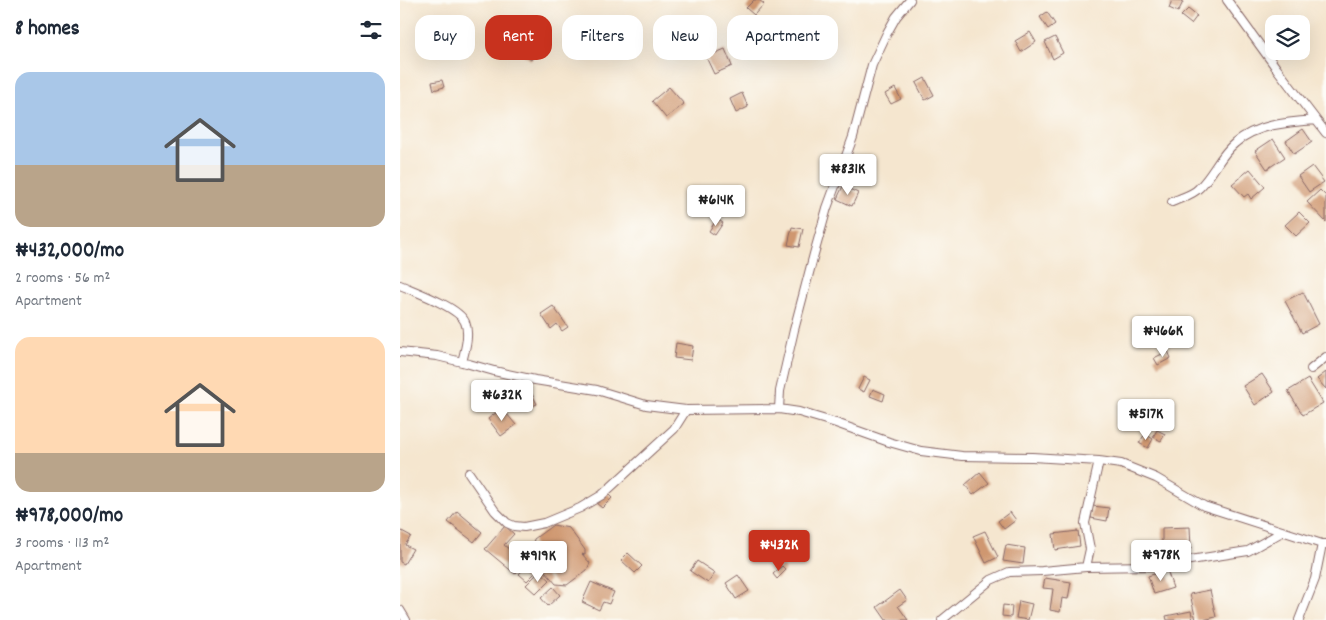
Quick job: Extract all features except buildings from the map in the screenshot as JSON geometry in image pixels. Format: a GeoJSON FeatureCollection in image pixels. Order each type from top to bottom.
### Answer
{"type":"FeatureCollection","features":[{"type":"Feature","properties":{"kind":"street"},"geometry":{"type":"LineString","coordinates":[[779,409],[780,391],[814,254],[827,208],[852,137],[872,65],[896,17],[910,0]]}},
{"type":"Feature","properties":{"kind":"street"},"geometry":{"type":"LineString","coordinates":[[1227,0],[1276,69],[1326,133]]}},
{"type":"Feature","properties":{"kind":"street"},"geometry":{"type":"LineString","coordinates":[[1172,202],[1199,189],[1235,143],[1248,134],[1269,126],[1316,120]]}},
{"type":"Feature","properties":{"kind":"street"},"geometry":{"type":"LineString","coordinates":[[400,285],[443,303],[465,321],[467,332],[462,362]]}},
{"type":"Feature","properties":{"kind":"street"},"geometry":{"type":"LineString","coordinates":[[400,352],[437,356],[535,380],[596,390],[646,405],[686,410],[779,409],[799,412],[921,450],[962,456],[1032,457],[1122,464],[1156,478],[1204,506],[1324,544],[1315,579],[1299,620]]}},
{"type":"Feature","properties":{"kind":"street"},"geometry":{"type":"LineString","coordinates":[[1310,368],[1326,357]]}},
{"type":"Feature","properties":{"kind":"street"},"geometry":{"type":"LineString","coordinates":[[469,473],[495,511],[507,523],[524,527],[544,524],[580,508],[602,495],[674,429],[686,410]]}},
{"type":"Feature","properties":{"kind":"street"},"geometry":{"type":"LineString","coordinates":[[1086,567],[1090,549],[1085,523],[1099,461]]}},
{"type":"Feature","properties":{"kind":"street"},"geometry":{"type":"LineString","coordinates":[[942,620],[990,580],[1009,572],[1086,567],[1152,566],[1248,551],[1282,532]]}},
{"type":"Feature","properties":{"kind":"street"},"geometry":{"type":"LineString","coordinates":[[400,610],[406,620]]}}]}
